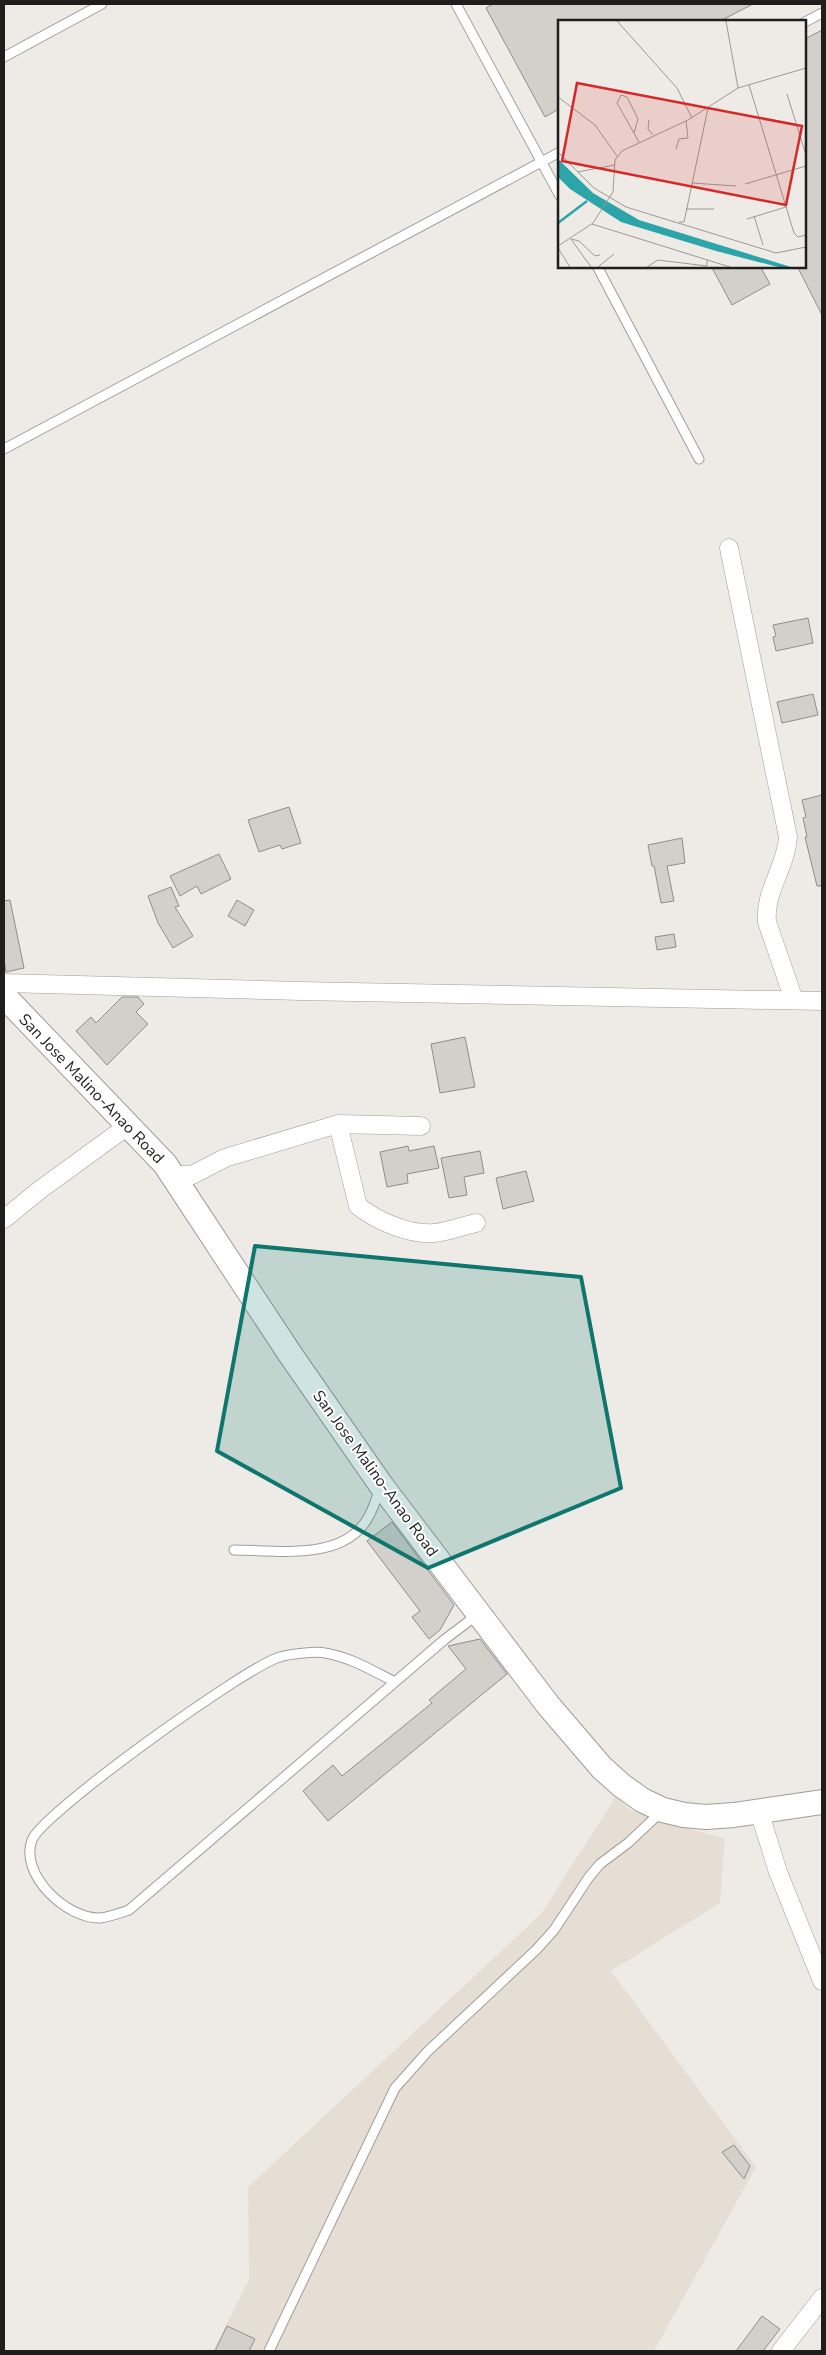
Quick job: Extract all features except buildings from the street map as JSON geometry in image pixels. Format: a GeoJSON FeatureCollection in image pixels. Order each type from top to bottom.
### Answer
{"type":"FeatureCollection","features":[{"type":"Feature","properties":{"kind":"main road","name":"San Jose Malino-Anao Road"},"geometry":{"type":"LineString","coordinates":[[4,996],[165,1164],[290,1354],[381,1484],[548,1705],[602,1768],[642,1800],[663,1810],[706,1817],[822,1802]]}},
{"type":"Feature","properties":{"kind":"street"},"geometry":{"type":"LineString","coordinates":[[728,548],[788,837],[788,851],[768,897],[766,910],[767,922],[794,1000]]}},
{"type":"Feature","properties":{"kind":"street"},"geometry":{"type":"LineString","coordinates":[[4,983],[822,1001]]}},
{"type":"Feature","properties":{"kind":"street"},"geometry":{"type":"LineString","coordinates":[[338,1124],[355,1198],[358,1206],[363,1210],[407,1230],[422,1233],[435,1233],[476,1223]]}},
{"type":"Feature","properties":{"kind":"street"},"geometry":{"type":"LineString","coordinates":[[172,1175],[192,1175],[225,1158],[338,1124],[421,1126]]}},
{"type":"Feature","properties":{"kind":"street"},"geometry":{"type":"LineString","coordinates":[[4,1220],[41,1189],[129,1125]]}},
{"type":"Feature","properties":{"kind":"street"},"geometry":{"type":"LineString","coordinates":[[759,1811],[778,1872],[822,1981]]}},
{"type":"Feature","properties":{"kind":"street"},"geometry":{"type":"LineString","coordinates":[[781,2351],[822,2298]]}},
{"type":"Feature","properties":{"kind":"lane"},"geometry":{"type":"LineString","coordinates":[[4,57],[102,4]]}},
{"type":"Feature","properties":{"kind":"lane"},"geometry":{"type":"LineString","coordinates":[[456,4],[558,192]]}},
{"type":"Feature","properties":{"kind":"lane"},"geometry":{"type":"LineString","coordinates":[[806,21],[822,13]]}},
{"type":"Feature","properties":{"kind":"lane"},"geometry":{"type":"LineString","coordinates":[[4,449],[558,153]]}},
{"type":"Feature","properties":{"kind":"lane"},"geometry":{"type":"LineString","coordinates":[[598,268],[699,459]]}},
{"type":"Feature","properties":{"kind":"lane"},"geometry":{"type":"LineString","coordinates":[[234,1550],[315,1550],[333,1547],[350,1536],[368,1517],[381,1484]]}},
{"type":"Feature","properties":{"kind":"lane"},"geometry":{"type":"LineString","coordinates":[[395,1682],[359,1664],[324,1652],[279,1657],[249,1672],[103,1774],[46,1822],[32,1840],[30,1863],[43,1888],[71,1911],[100,1918],[129,1910],[395,1682],[444,1640],[479,1613]]}},
{"type":"Feature","properties":{"kind":"lane"},"geometry":{"type":"LineString","coordinates":[[269,2351],[395,2088],[428,2051],[536,1950],[554,1930],[589,1877],[600,1864],[628,1843],[663,1810]]}},
{"type":"Feature","properties":{"kind":"highlighted area"},"geometry":{"type":"Polygon","coordinates":[[[255,1246],[581,1277],[621,1488],[428,1568],[217,1451],[255,1246]]]}},
{"type":"Feature","properties":{"kind":"shaded area"},"geometry":{"type":"Polygon","coordinates":[[[616,1796],[629,1810],[725,1839],[720,1903],[611,1971],[756,2167],[654,2351],[213,2351],[249,2279],[248,2187],[541,1914],[616,1796]]]}}]}
